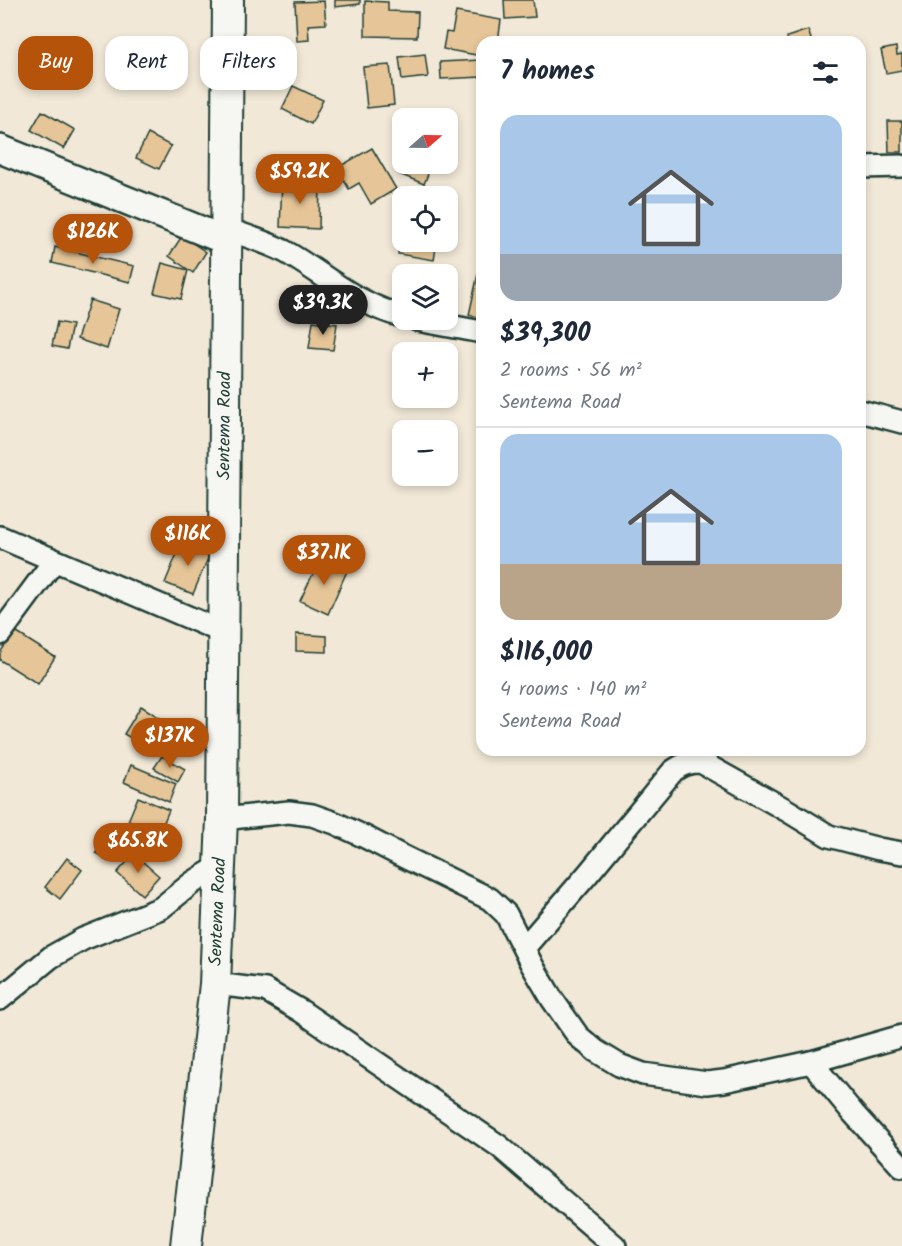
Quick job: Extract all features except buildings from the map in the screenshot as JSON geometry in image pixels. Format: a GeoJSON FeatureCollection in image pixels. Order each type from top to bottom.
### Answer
{"type":"FeatureCollection","features":[{"type":"Feature","properties":{"kind":"main road","name":"Sentema Road"},"geometry":{"type":"LineString","coordinates":[[186,1246],[215,984],[221,865],[228,0]]}},
{"type":"Feature","properties":{"kind":"street"},"geometry":{"type":"LineString","coordinates":[[0,149],[227,235],[282,250],[371,306],[392,313]]}},
{"type":"Feature","properties":{"kind":"street"},"geometry":{"type":"LineString","coordinates":[[866,167],[902,166]]}},
{"type":"Feature","properties":{"kind":"street"},"geometry":{"type":"LineString","coordinates":[[458,328],[476,331]]}},
{"type":"Feature","properties":{"kind":"street"},"geometry":{"type":"LineString","coordinates":[[866,413],[902,422]]}},
{"type":"Feature","properties":{"kind":"street"},"geometry":{"type":"LineString","coordinates":[[0,537],[223,632]]}},
{"type":"Feature","properties":{"kind":"street"},"geometry":{"type":"LineString","coordinates":[[0,634],[54,561]]}},
{"type":"Feature","properties":{"kind":"street"},"geometry":{"type":"LineString","coordinates":[[524,948],[587,876],[673,771],[690,762],[701,762],[830,836],[902,853]]}},
{"type":"Feature","properties":{"kind":"street"},"geometry":{"type":"LineString","coordinates":[[222,819],[289,812],[312,815],[335,823],[490,899],[506,914],[552,999],[578,1036],[596,1051],[619,1065],[643,1074],[707,1083],[724,1082],[901,1038]]}},
{"type":"Feature","properties":{"kind":"street"},"geometry":{"type":"LineString","coordinates":[[0,999],[51,957],[83,939],[160,908],[192,883],[221,865]]}},
{"type":"Feature","properties":{"kind":"street"},"geometry":{"type":"LineString","coordinates":[[215,984],[264,990],[301,1011],[499,1146],[615,1246]]}},
{"type":"Feature","properties":{"kind":"street"},"geometry":{"type":"LineString","coordinates":[[811,1062],[902,1167]]}}]}
